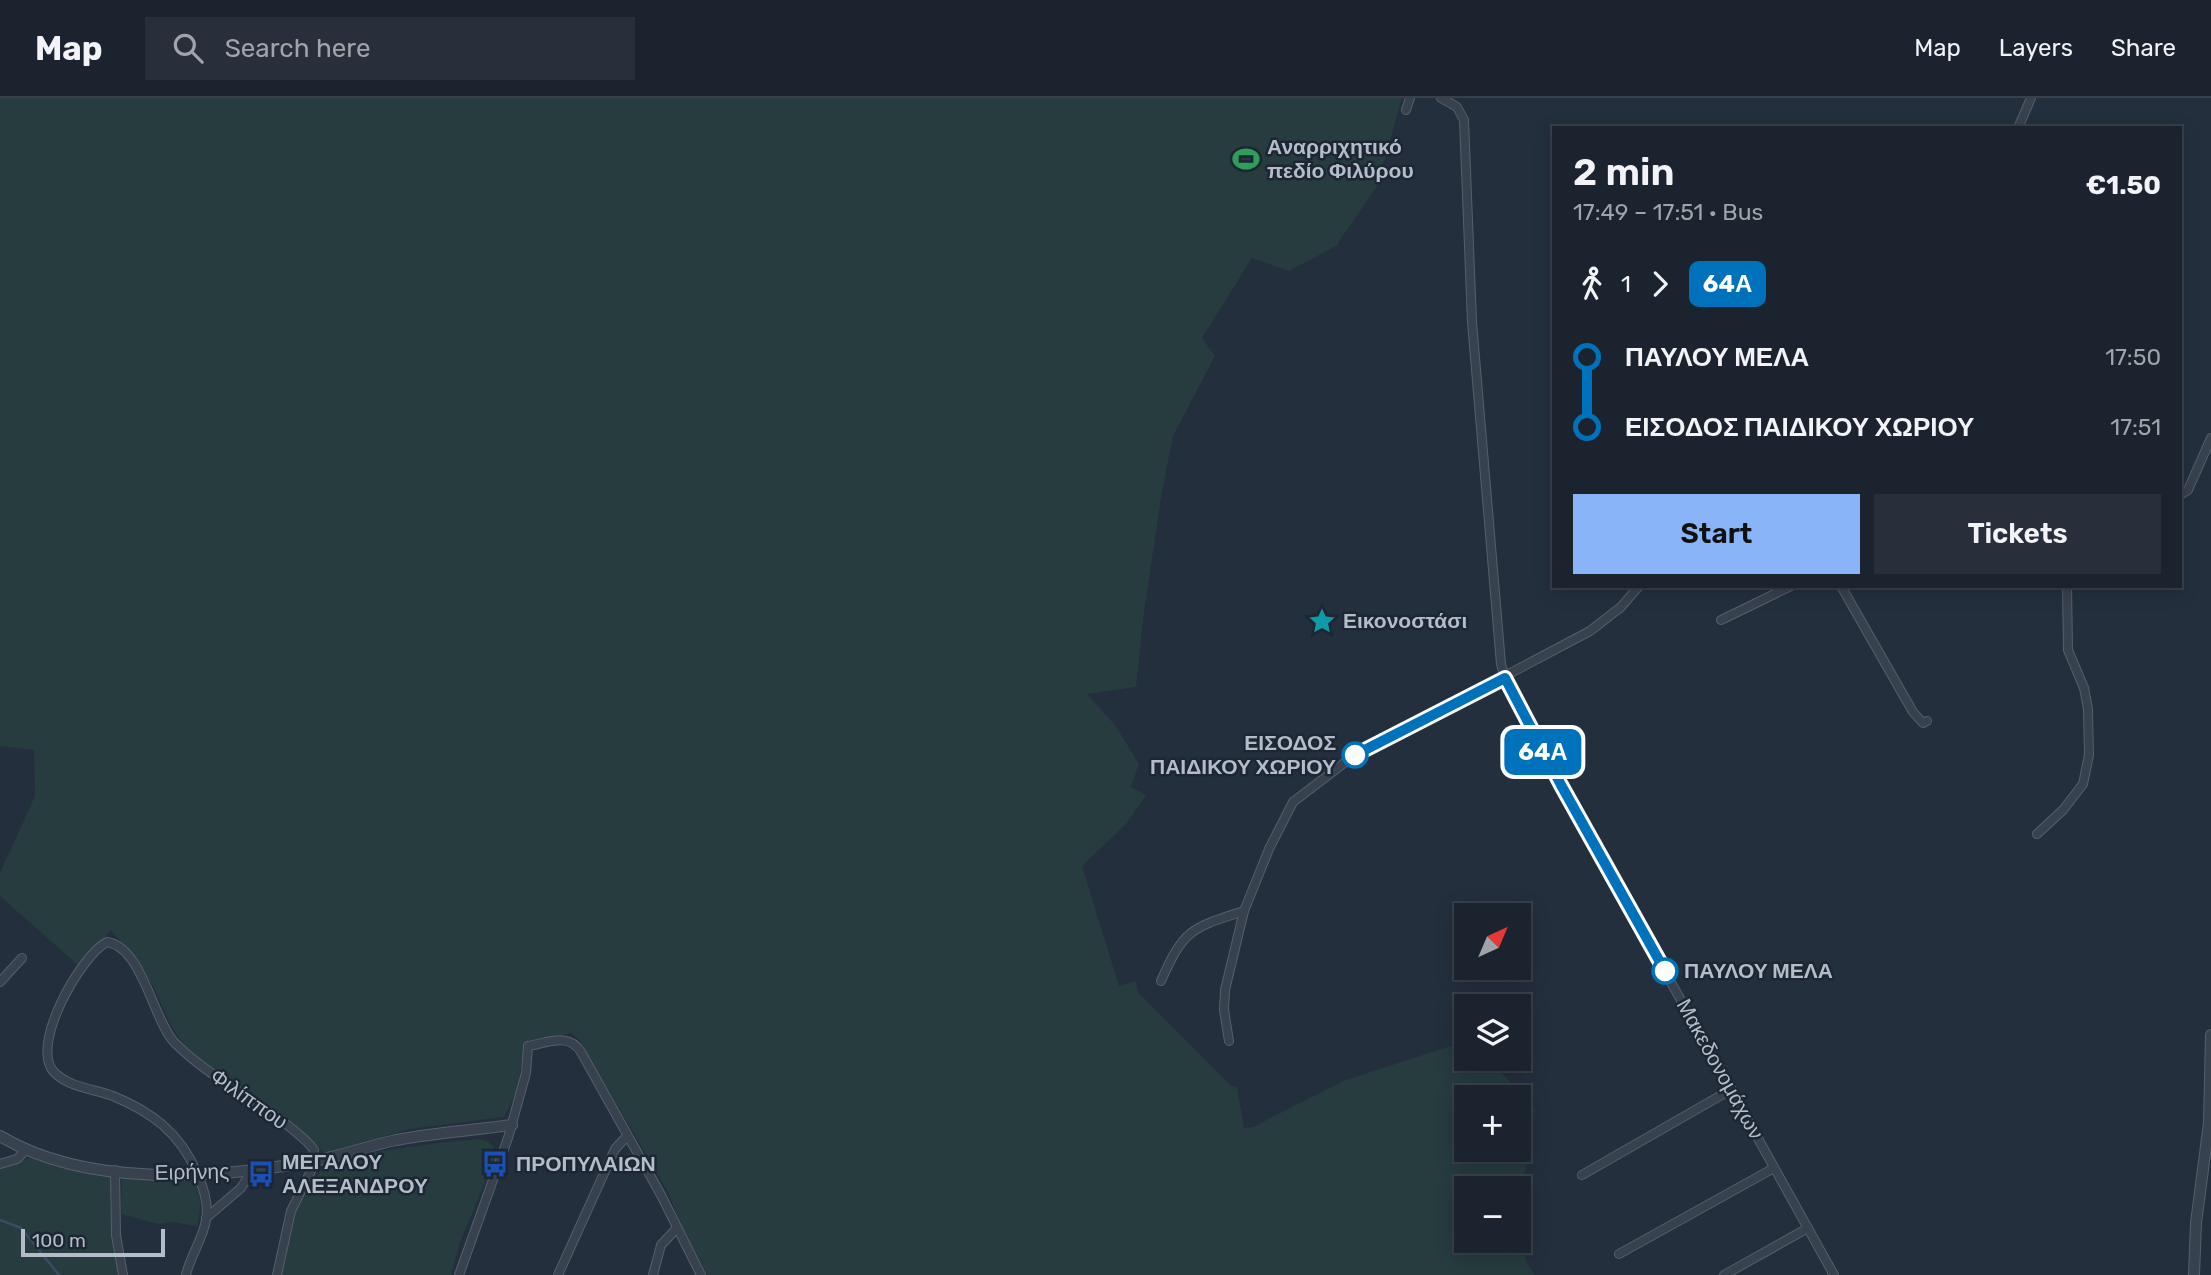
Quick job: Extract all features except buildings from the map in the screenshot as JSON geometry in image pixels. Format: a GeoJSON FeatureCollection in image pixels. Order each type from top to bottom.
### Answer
{"type":"FeatureCollection","features":[{"type":"Feature","properties":{"kind":"street"},"geometry":{"type":"LineString","coordinates":[[1406,110],[1410,98]]}},
{"type":"Feature","properties":{"kind":"street","name":"Μακεδονομάχων"},"geometry":{"type":"LineString","coordinates":[[1441,98],[1457,107],[1464,120],[1472,322],[1501,664],[1505,678],[1561,785],[1834,1275]]}},
{"type":"Feature","properties":{"kind":"street"},"geometry":{"type":"LineString","coordinates":[[2019,126],[2031,98]]}},
{"type":"Feature","properties":{"kind":"street"},"geometry":{"type":"LineString","coordinates":[[2182,494],[2189,490],[2211,438]]}},
{"type":"Feature","properties":{"kind":"street"},"geometry":{"type":"LineString","coordinates":[[1229,1041],[1224,1010],[1225,989],[1244,911],[1269,849],[1293,802],[1352,757],[1590,631],[1620,607],[1637,588]]}},
{"type":"Feature","properties":{"kind":"street"},"geometry":{"type":"LineString","coordinates":[[1721,620],[1787,588]]}},
{"type":"Feature","properties":{"kind":"street"},"geometry":{"type":"LineString","coordinates":[[1841,588],[1919,720],[1923,723],[1927,721]]}},
{"type":"Feature","properties":{"kind":"street"},"geometry":{"type":"LineString","coordinates":[[2037,834],[2063,810],[2083,784],[2089,755],[2088,709],[2084,688],[2068,650],[2067,588]]}},
{"type":"Feature","properties":{"kind":"street"},"geometry":{"type":"LineString","coordinates":[[1161,981],[1176,947],[1200,925],[1244,911]]}},
{"type":"Feature","properties":{"kind":"street","name":"Φιλίππου"},"geometry":{"type":"LineString","coordinates":[[197,1174],[182,1144],[164,1124],[117,1098],[64,1080],[48,1064],[47,1038],[62,1002],[103,944],[110,942],[118,946],[143,977],[160,1018],[174,1041],[208,1071],[277,1116],[311,1146],[314,1161]]}},
{"type":"Feature","properties":{"kind":"street"},"geometry":{"type":"LineString","coordinates":[[0,982],[23,958]]}},
{"type":"Feature","properties":{"kind":"street"},"geometry":{"type":"LineString","coordinates":[[2194,1275],[2196,1223],[2209,1124],[2211,1035]]}},
{"type":"Feature","properties":{"kind":"street"},"geometry":{"type":"LineString","coordinates":[[462,1273],[512,1125],[526,1073],[528,1046],[566,1040],[576,1044],[701,1275]]}},
{"type":"Feature","properties":{"kind":"street"},"geometry":{"type":"LineString","coordinates":[[1582,1175],[1732,1089]]}},
{"type":"Feature","properties":{"kind":"street","name":"Ειρήνης"},"geometry":{"type":"LineString","coordinates":[[0,1136],[26,1150],[58,1162],[115,1170],[197,1174],[253,1170],[314,1161],[403,1139],[512,1125]]}},
{"type":"Feature","properties":{"kind":"street"},"geometry":{"type":"LineString","coordinates":[[558,1275],[615,1149],[627,1136]]}},
{"type":"Feature","properties":{"kind":"street"},"geometry":{"type":"LineString","coordinates":[[0,1164],[14,1160],[26,1150]]}},
{"type":"Feature","properties":{"kind":"street"},"geometry":{"type":"LineString","coordinates":[[276,1275],[292,1208],[314,1161]]}},
{"type":"Feature","properties":{"kind":"street"},"geometry":{"type":"LineString","coordinates":[[1619,1254],[1774,1168]]}},
{"type":"Feature","properties":{"kind":"street"},"geometry":{"type":"LineString","coordinates":[[115,1170],[116,1231],[123,1275]]}},
{"type":"Feature","properties":{"kind":"street"},"geometry":{"type":"LineString","coordinates":[[206,1218],[218,1211],[241,1188],[253,1170]]}},
{"type":"Feature","properties":{"kind":"street"},"geometry":{"type":"LineString","coordinates":[[187,1275],[206,1218],[205,1195],[197,1174]]}},
{"type":"Feature","properties":{"kind":"street"},"geometry":{"type":"LineString","coordinates":[[653,1275],[662,1245],[677,1228]]}},
{"type":"Feature","properties":{"kind":"street"},"geometry":{"type":"LineString","coordinates":[[1724,1275],[1808,1228]]}},
{"type":"Feature","properties":{"kind":"green space"},"geometry":{"type":"Polygon","coordinates":[[[0,98],[1402,98],[1377,186],[1336,246],[1289,271],[1252,258],[1202,338],[1215,356],[1173,436],[1143,619],[1136,687],[1087,694],[1115,725],[1139,764],[1131,787],[1146,795],[1127,823],[1082,866],[1119,986],[1136,981],[1138,992],[1231,1086],[1237,1087],[1244,1128],[1253,1127],[1343,1081],[1454,1045],[1454,1071],[1500,1071],[1513,1085],[1454,1085],[1454,1162],[1526,1162],[1524,1176],[1454,1176],[1454,1253],[1524,1253],[1535,1275],[707,1275],[681,1225],[668,1192],[580,1041],[572,1033],[525,1042],[517,1091],[504,1117],[410,1129],[325,1153],[292,1124],[219,1075],[186,1046],[169,1021],[147,976],[111,930],[80,967],[0,896],[0,873],[35,796],[34,750],[0,746],[0,98]]]}},
{"type":"Feature","properties":{"kind":"green space"},"geometry":{"type":"Polygon","coordinates":[[[1531,1105],[1535,1109],[1531,1134],[1531,1105]]]}},
{"type":"Feature","properties":{"kind":"green space"},"geometry":{"type":"Polygon","coordinates":[[[477,1139],[491,1144],[496,1156],[459,1245],[451,1275],[281,1275],[298,1206],[321,1171],[332,1164],[371,1153],[477,1139]]]}},
{"type":"Feature","properties":{"kind":"green space"},"geometry":{"type":"Polygon","coordinates":[[[30,1158],[71,1170],[112,1175],[112,1237],[118,1275],[0,1275],[0,1168],[30,1158]]]}},
{"type":"Feature","properties":{"kind":"green space"},"geometry":{"type":"Polygon","coordinates":[[[122,1176],[193,1180],[200,1202],[197,1226],[172,1222],[158,1224],[121,1214],[122,1176]]]}},
{"type":"Feature","properties":{"kind":"waterway"},"geometry":{"type":"LineString","coordinates":[[0,1220],[21,1228],[59,1275]]}},
{"type":"Feature","properties":{"kind":"bus line","name":"64Α"},"geometry":{"type":"LineString","coordinates":[[1355,755],[1505,678],[1561,785],[1665,971]]}},
{"type":"Feature","properties":{"kind":"place","name":"Αναρριχητικό πεδίο Φιλύρου"},"geometry":{"type":"Point","coordinates":[1246,159]}},
{"type":"Feature","properties":{"kind":"place","name":"Εικονοστάσι"},"geometry":{"type":"Point","coordinates":[1322,621]}},
{"type":"Feature","properties":{"kind":"place","name":"ΕΙΣΟΔΟΣ ΠΑΙΔΙΚΟΥ ΧΩΡΙΟΥ"},"geometry":{"type":"Point","coordinates":[1355,755]}},
{"type":"Feature","properties":{"kind":"place","name":"ΠΑΥΛΟΥ ΜΕΛΑ"},"geometry":{"type":"Point","coordinates":[1665,971]}},
{"type":"Feature","properties":{"kind":"place","name":"ΠΡΟΠΥΛΑΙΩΝ"},"geometry":{"type":"Point","coordinates":[495,1164]}},
{"type":"Feature","properties":{"kind":"place","name":"ΜΕΓΑΛΟΥ ΑΛΕΞΑΝΔΡΟΥ"},"geometry":{"type":"Point","coordinates":[261,1174]}}]}
